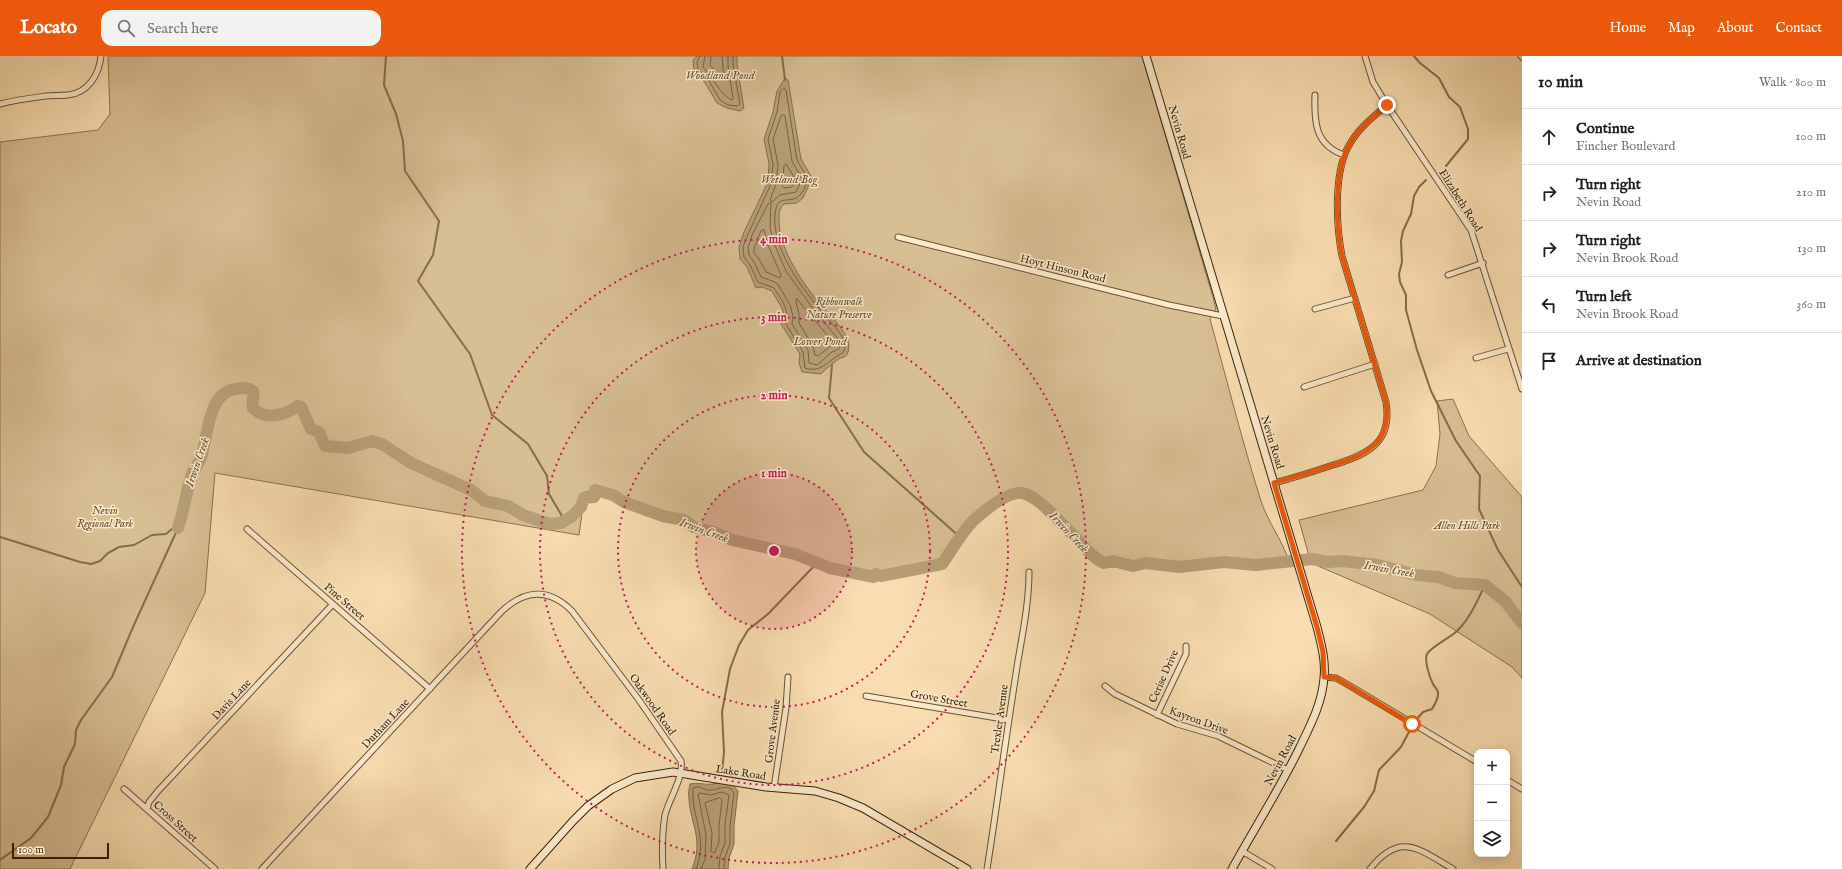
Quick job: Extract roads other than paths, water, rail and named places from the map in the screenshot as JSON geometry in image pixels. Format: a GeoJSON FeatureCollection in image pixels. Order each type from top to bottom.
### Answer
{"type":"FeatureCollection","features":[{"type":"Feature","properties":{"kind":"main road","name":"Nevin Road"},"geometry":{"type":"LineString","coordinates":[[1146,56],[1322,646],[1324,677],[1322,694],[1316,713],[1288,770],[1232,869]]}},
{"type":"Feature","properties":{"kind":"main road","name":"Lake Road"},"geometry":{"type":"LineString","coordinates":[[530,869],[588,806],[612,789],[623,783],[644,776],[666,773],[680,773],[774,788],[815,791],[852,803],[967,869]]}},
{"type":"Feature","properties":{"kind":"street"},"geometry":{"type":"LineString","coordinates":[[0,104],[48,96],[66,95],[81,91],[95,76],[100,56]]}},
{"type":"Feature","properties":{"kind":"street","name":"Elizabeth Road"},"geometry":{"type":"LineString","coordinates":[[1365,56],[1373,82],[1387,105],[1471,230],[1483,263],[1508,349],[1522,389]]}},
{"type":"Feature","properties":{"kind":"street"},"geometry":{"type":"LineString","coordinates":[[1315,95],[1315,121],[1318,130],[1327,146],[1335,152],[1344,155]]}},
{"type":"Feature","properties":{"kind":"street"},"geometry":{"type":"LineString","coordinates":[[1274,483],[1352,459],[1365,453],[1376,445],[1383,434],[1387,415],[1386,402],[1342,256],[1338,236],[1340,181],[1344,155],[1357,132],[1387,105]]}},
{"type":"Feature","properties":{"kind":"street","name":"Hoyt Hinson Road"},"geometry":{"type":"LineString","coordinates":[[898,237],[1169,305],[1223,316]]}},
{"type":"Feature","properties":{"kind":"street"},"geometry":{"type":"LineString","coordinates":[[1448,275],[1483,263]]}},
{"type":"Feature","properties":{"kind":"street"},"geometry":{"type":"LineString","coordinates":[[1315,310],[1355,298]]}},
{"type":"Feature","properties":{"kind":"street"},"geometry":{"type":"LineString","coordinates":[[1476,358],[1508,349]]}},
{"type":"Feature","properties":{"kind":"street"},"geometry":{"type":"LineString","coordinates":[[1304,387],[1375,364]]}},
{"type":"Feature","properties":{"kind":"street","name":"Pine Street"},"geometry":{"type":"LineString","coordinates":[[247,529],[430,689]]}},
{"type":"Feature","properties":{"kind":"street","name":"Trexler Avenue"},"geometry":{"type":"LineString","coordinates":[[987,869],[1025,619],[1029,572]]}},
{"type":"Feature","properties":{"kind":"street","name":"Oakwood Road"},"geometry":{"type":"LineString","coordinates":[[527,595],[536,594],[548,596],[562,602],[572,611],[639,700],[678,757],[682,765],[680,773]]}},
{"type":"Feature","properties":{"kind":"street","name":"Durham Lane"},"geometry":{"type":"LineString","coordinates":[[262,869],[510,604],[527,595]]}},
{"type":"Feature","properties":{"kind":"street","name":"Davis Lane"},"geometry":{"type":"LineString","coordinates":[[147,808],[149,802],[158,791],[333,604]]}},
{"type":"Feature","properties":{"kind":"street","name":"Cerise Drive"},"geometry":{"type":"LineString","coordinates":[[1157,715],[1186,654],[1186,646]]}},
{"type":"Feature","properties":{"kind":"street","name":"Grove Avenue"},"geometry":{"type":"LineString","coordinates":[[774,788],[784,722],[788,677]]}},
{"type":"Feature","properties":{"kind":"street"},"geometry":{"type":"LineString","coordinates":[[1324,677],[1336,678],[1474,760]]}},
{"type":"Feature","properties":{"kind":"street","name":"Kayron Drive"},"geometry":{"type":"LineString","coordinates":[[1105,686],[1115,694],[1157,715],[1177,724],[1218,736],[1288,770]]}},
{"type":"Feature","properties":{"kind":"street","name":"Grove Street"},"geometry":{"type":"LineString","coordinates":[[866,696],[1009,720]]}},
{"type":"Feature","properties":{"kind":"street"},"geometry":{"type":"LineString","coordinates":[[663,869],[662,848],[664,822],[680,773]]}},
{"type":"Feature","properties":{"kind":"street"},"geometry":{"type":"LineString","coordinates":[[1510,782],[1522,789]]}},
{"type":"Feature","properties":{"kind":"street","name":"Cross Street"},"geometry":{"type":"LineString","coordinates":[[124,789],[215,869]]}},
{"type":"Feature","properties":{"kind":"street"},"geometry":{"type":"LineString","coordinates":[[1370,869],[1383,854],[1390,850],[1403,847],[1422,850],[1453,869]]}},
{"type":"Feature","properties":{"kind":"street"},"geometry":{"type":"LineString","coordinates":[[1242,851],[1272,869]]}},
{"type":"Feature","properties":{"kind":"water","name":"Woodland Pond"},"geometry":{"type":"Polygon","coordinates":[[[697,56],[737,56],[737,65],[744,108],[740,111],[727,108],[717,103],[704,81],[694,70],[693,60],[697,56]]]}},
{"type":"Feature","properties":{"kind":"water","name":"Lower Pond"},"geometry":{"type":"Polygon","coordinates":[[[785,78],[788,80],[801,159],[812,178],[803,198],[797,203],[784,204],[781,207],[779,216],[780,232],[788,255],[800,278],[843,330],[849,345],[847,354],[837,360],[821,374],[802,372],[799,363],[800,354],[781,324],[784,316],[782,308],[772,291],[762,287],[756,288],[747,267],[740,259],[739,247],[744,232],[768,182],[769,164],[764,139],[773,112],[777,91],[785,78]]]}},
{"type":"Feature","properties":{"kind":"water"},"geometry":{"type":"Polygon","coordinates":[[[721,782],[733,785],[738,791],[734,826],[734,844],[729,858],[728,869],[692,869],[697,849],[697,841],[690,809],[690,784],[712,784],[721,782]]]}},
{"type":"Feature","properties":{"kind":"waterway"},"geometry":{"type":"LineString","coordinates":[[386,56],[384,85],[396,114],[403,141],[405,171],[439,221],[433,255],[418,281],[470,354],[492,415],[528,444],[547,476],[549,494],[562,516],[571,517]]}},
{"type":"Feature","properties":{"kind":"waterway"},"geometry":{"type":"LineString","coordinates":[[782,56],[785,80]]}},
{"type":"Feature","properties":{"kind":"waterway"},"geometry":{"type":"LineString","coordinates":[[1414,56],[1420,63],[1439,78],[1449,97],[1460,107],[1468,129],[1468,139],[1446,166]]}},
{"type":"Feature","properties":{"kind":"waterway"},"geometry":{"type":"LineString","coordinates":[[1426,180],[1419,187],[1414,196],[1411,214],[1403,231],[1401,241],[1402,262],[1399,274],[1400,282],[1406,295],[1406,310],[1417,350],[1431,391],[1456,441],[1480,476],[1479,509],[1498,550],[1522,587]]}},
{"type":"Feature","properties":{"kind":"waterway"},"geometry":{"type":"LineString","coordinates":[[832,365],[829,398],[864,452],[961,538]]}},
{"type":"Feature","properties":{"kind":"waterway","name":"Irwin Creek"},"geometry":{"type":"LineString","coordinates":[[178,528],[192,474],[201,458],[210,417],[214,407],[219,398],[226,392],[245,388],[253,391],[253,408],[263,414],[282,414],[298,406],[301,407],[311,429],[319,432],[325,446],[348,448],[372,441],[382,444],[411,463],[471,490],[485,501],[508,506],[523,515],[549,524],[561,523],[571,517],[581,507],[584,498],[594,497],[595,490],[613,495],[624,502],[663,516],[684,520],[694,527],[713,532],[732,540],[795,554],[830,568],[874,577],[876,574],[881,576],[942,564],[973,521],[1009,495],[1022,493],[1042,504],[1091,554],[1099,561],[1104,563],[1113,561],[1133,566],[1146,563],[1179,567],[1224,562],[1255,565],[1312,559],[1328,562],[1342,561],[1378,565],[1416,575],[1438,577],[1455,583],[1485,585],[1505,601],[1522,623]]}},
{"type":"Feature","properties":{"kind":"waterway","name":"Irwin Creek"},"geometry":{"type":"LineString","coordinates":[[0,537],[80,562],[91,564],[100,561],[108,553],[119,547],[134,545],[152,535],[166,534],[172,529],[178,528]]}},
{"type":"Feature","properties":{"kind":"waterway"},"geometry":{"type":"LineString","coordinates":[[0,860],[31,838],[48,817],[61,785],[64,767],[75,744],[76,730],[81,720],[112,677],[178,528]]}},
{"type":"Feature","properties":{"kind":"waterway"},"geometry":{"type":"LineString","coordinates":[[722,772],[724,752],[722,712],[730,669],[739,645],[748,630],[768,614],[817,563]]}},
{"type":"Feature","properties":{"kind":"waterway"},"geometry":{"type":"LineString","coordinates":[[1416,720],[1423,712],[1432,709],[1438,696],[1438,692],[1428,669],[1426,661],[1427,654],[1432,648],[1461,627],[1473,610],[1485,585]]}},
{"type":"Feature","properties":{"kind":"waterway"},"geometry":{"type":"LineString","coordinates":[[1336,841],[1364,807],[1374,791],[1379,770],[1401,747],[1410,730]]}},
{"type":"Feature","properties":{"kind":"water label","name":"Wetland Bog"},"geometry":{"type":"Point","coordinates":[789,179]}},
{"type":"Feature","properties":{"kind":"park label","name":"Ribbonwalk Nature Preserve"},"geometry":{"type":"Point","coordinates":[839,307]}},
{"type":"Feature","properties":{"kind":"park label","name":"Nevin Regional Park"},"geometry":{"type":"Point","coordinates":[105,516]}},
{"type":"Feature","properties":{"kind":"park label","name":"Allen Hills Park"},"geometry":{"type":"Point","coordinates":[1467,525]}}]}
